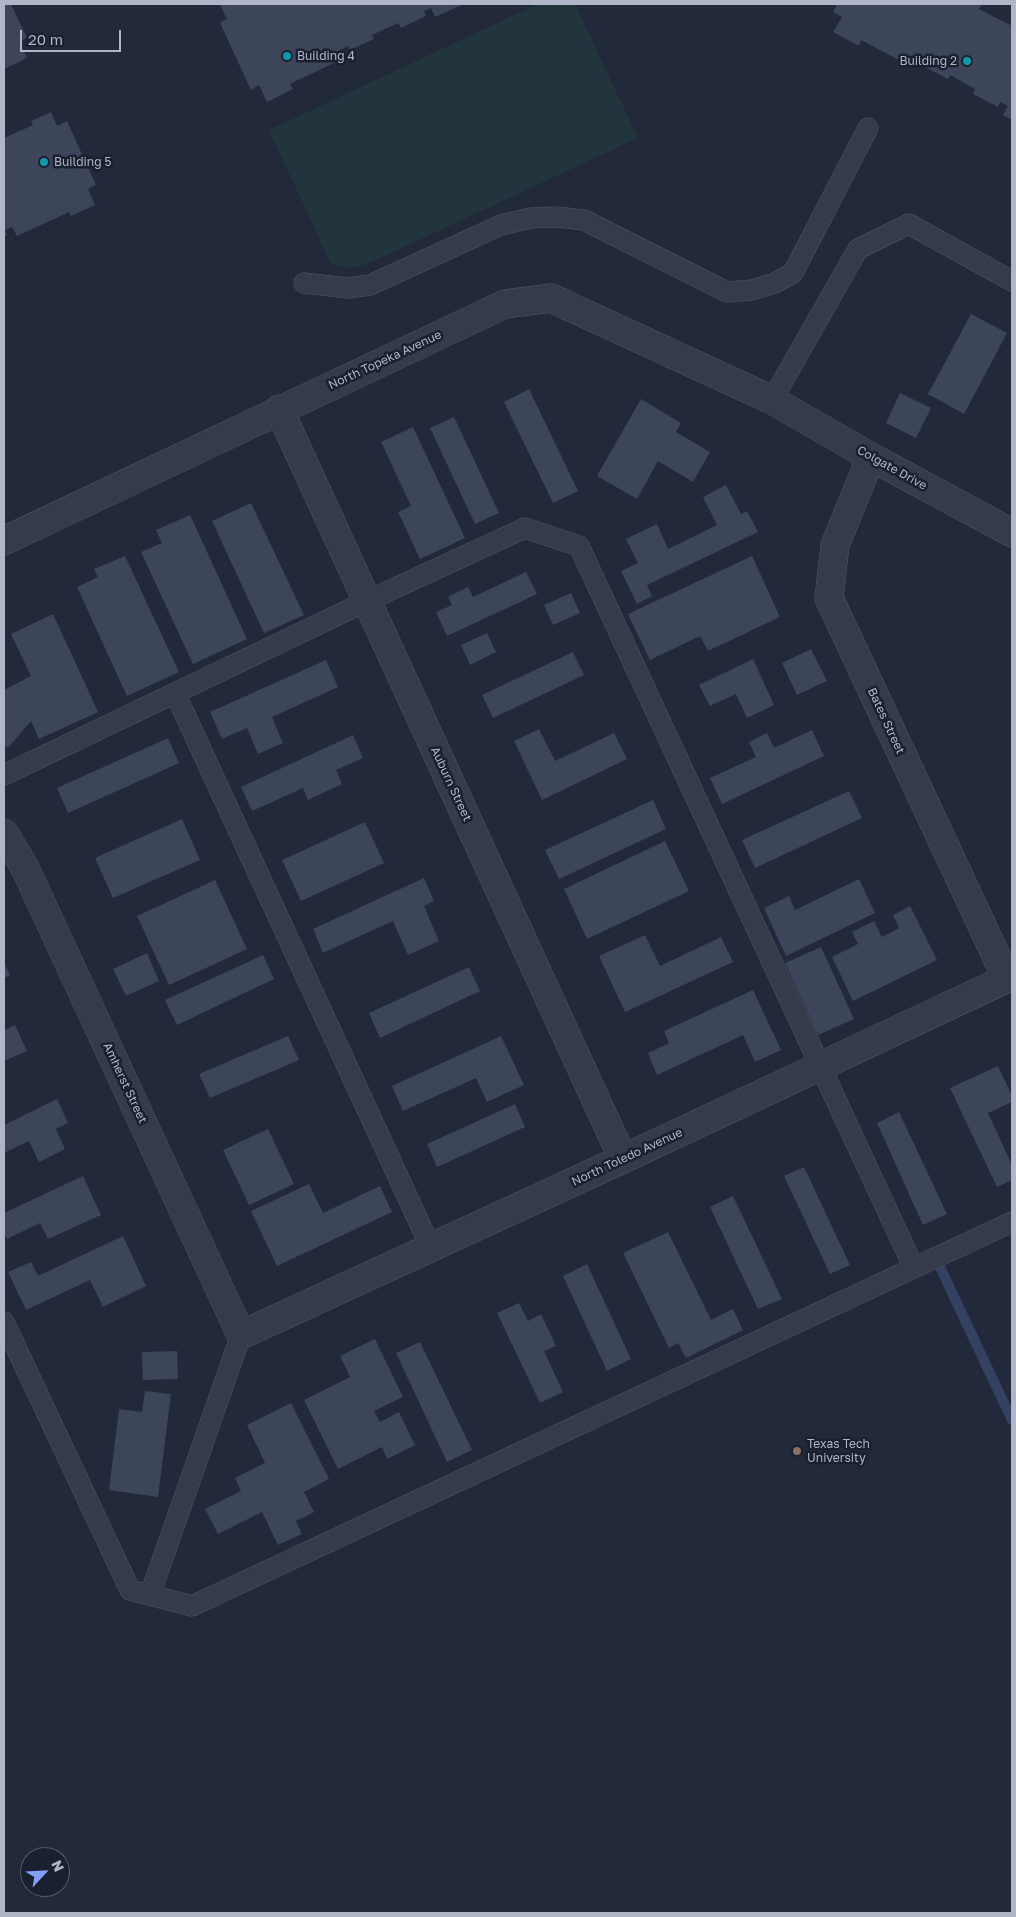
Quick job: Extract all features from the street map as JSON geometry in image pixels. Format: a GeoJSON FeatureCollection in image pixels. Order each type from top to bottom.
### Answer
{"type":"FeatureCollection","features":[{"type":"Feature","properties":{"kind":"street","name":"North Topeka Avenue"},"geometry":{"type":"LineString","coordinates":[[4,541],[279,409],[505,304],[552,298],[772,400]]}},
{"type":"Feature","properties":{"kind":"street","name":"Colgate Drive"},"geometry":{"type":"LineString","coordinates":[[772,400],[871,457],[1012,533]]}},
{"type":"Feature","properties":{"kind":"street","name":"Auburn Street"},"geometry":{"type":"LineString","coordinates":[[279,409],[623,1160]]}},
{"type":"Feature","properties":{"kind":"street","name":"Bates Street"},"geometry":{"type":"LineString","coordinates":[[871,457],[835,545],[829,598],[1009,977]]}},
{"type":"Feature","properties":{"kind":"street","name":"Amherst Street"},"geometry":{"type":"LineString","coordinates":[[4,833],[25,868],[241,1335]]}},
{"type":"Feature","properties":{"kind":"street","name":"North Toledo Avenue"},"geometry":{"type":"LineString","coordinates":[[241,1335],[623,1160],[1009,977]]}},
{"type":"Feature","properties":{"kind":"lane"},"geometry":{"type":"LineString","coordinates":[[304,283],[348,288],[370,285],[501,225],[531,218],[557,217],[584,220],[727,292],[752,290],[775,283],[793,273],[868,128]]}},
{"type":"Feature","properties":{"kind":"lane"},"geometry":{"type":"LineString","coordinates":[[772,400],[858,249],[909,224],[1012,281]]}},
{"type":"Feature","properties":{"kind":"lane"},"geometry":{"type":"LineString","coordinates":[[4,775],[367,601],[525,528],[579,546],[914,1268]]}},
{"type":"Feature","properties":{"kind":"lane"},"geometry":{"type":"LineString","coordinates":[[175,693],[430,1248]]}},
{"type":"Feature","properties":{"kind":"lane"},"geometry":{"type":"LineString","coordinates":[[4,1322],[130,1590],[192,1606],[1012,1222]]}},
{"type":"Feature","properties":{"kind":"lane"},"geometry":{"type":"LineString","coordinates":[[150,1596],[241,1335]]}},
{"type":"Feature","properties":{"kind":"shaded area"},"geometry":{"type":"Polygon","coordinates":[[[538,4],[575,4],[638,138],[365,265],[348,268],[331,264],[269,130],[538,4]]]}},
{"type":"Feature","properties":{"kind":"building"},"geometry":{"type":"Polygon","coordinates":[[[4,4],[11,4],[27,38],[19,41],[27,58],[4,69],[4,4]]]}},
{"type":"Feature","properties":{"kind":"building","name":"Building 4"},"geometry":{"type":"Polygon","coordinates":[[[464,4],[435,17],[431,8],[424,11],[426,16],[401,28],[398,23],[372,35],[374,39],[350,50],[348,46],[336,52],[340,60],[290,84],[293,89],[267,102],[259,85],[251,90],[220,23],[227,19],[220,5],[464,4]]]}},
{"type":"Feature","properties":{"kind":"building","name":"Building 2"},"geometry":{"type":"Polygon","coordinates":[[[837,4],[982,4],[979,9],[1010,25],[1012,21],[1012,120],[1003,115],[1008,106],[1000,102],[998,107],[973,94],[975,89],[950,75],[948,79],[925,67],[926,63],[915,57],[910,66],[861,40],[859,46],[833,32],[842,17],[833,12],[837,4]]]}},
{"type":"Feature","properties":{"kind":"building","name":"Building 5"},"geometry":{"type":"Polygon","coordinates":[[[51,112],[57,126],[67,121],[96,185],[88,189],[95,205],[71,216],[69,212],[17,236],[12,227],[5,230],[7,235],[4,237],[4,138],[33,125],[31,121],[51,112]]]}},
{"type":"Feature","properties":{"kind":"building"},"geometry":{"type":"Polygon","coordinates":[[[971,314],[1007,333],[964,414],[928,394],[971,314]]]}},
{"type":"Feature","properties":{"kind":"building"},"geometry":{"type":"Polygon","coordinates":[[[529,389],[578,491],[553,503],[504,402],[529,389]]]}},
{"type":"Feature","properties":{"kind":"building"},"geometry":{"type":"Polygon","coordinates":[[[900,393],[931,408],[916,438],[886,423],[900,393]]]}},
{"type":"Feature","properties":{"kind":"building"},"geometry":{"type":"Polygon","coordinates":[[[641,399],[681,423],[676,432],[710,452],[693,482],[658,461],[637,499],[597,476],[641,399]]]}},
{"type":"Feature","properties":{"kind":"building"},"geometry":{"type":"Polygon","coordinates":[[[454,417],[499,513],[475,524],[430,428],[454,417]]]}},
{"type":"Feature","properties":{"kind":"building"},"geometry":{"type":"Polygon","coordinates":[[[413,427],[465,538],[420,559],[398,512],[411,506],[381,442],[413,427]]]}},
{"type":"Feature","properties":{"kind":"building"},"geometry":{"type":"Polygon","coordinates":[[[726,485],[741,514],[747,511],[758,532],[647,585],[652,596],[637,604],[621,571],[638,563],[626,539],[657,524],[668,549],[717,525],[703,497],[726,485]]]}},
{"type":"Feature","properties":{"kind":"building"},"geometry":{"type":"Polygon","coordinates":[[[251,503],[304,615],[264,633],[212,521],[251,503]]]}},
{"type":"Feature","properties":{"kind":"building"},"geometry":{"type":"Polygon","coordinates":[[[190,515],[247,639],[193,664],[141,552],[162,543],[156,530],[190,515]]]}},
{"type":"Feature","properties":{"kind":"building"},"geometry":{"type":"Polygon","coordinates":[[[125,556],[179,672],[127,696],[77,587],[98,577],[94,569],[125,556]]]}},
{"type":"Feature","properties":{"kind":"building"},"geometry":{"type":"Polygon","coordinates":[[[752,556],[780,617],[708,651],[700,636],[650,660],[628,614],[752,556]]]}},
{"type":"Feature","properties":{"kind":"building"},"geometry":{"type":"Polygon","coordinates":[[[526,572],[537,594],[447,636],[436,612],[452,605],[448,597],[468,587],[473,597],[526,572]]]}},
{"type":"Feature","properties":{"kind":"building"},"geometry":{"type":"Polygon","coordinates":[[[571,593],[580,613],[553,625],[544,605],[571,593]]]}},
{"type":"Feature","properties":{"kind":"building"},"geometry":{"type":"Polygon","coordinates":[[[53,614],[98,712],[39,739],[31,721],[8,748],[4,745],[4,690],[31,676],[11,634],[53,614]]]}},
{"type":"Feature","properties":{"kind":"building"},"geometry":{"type":"Polygon","coordinates":[[[487,633],[496,652],[470,665],[461,645],[487,633]]]}},
{"type":"Feature","properties":{"kind":"building"},"geometry":{"type":"Polygon","coordinates":[[[811,649],[827,681],[797,695],[782,663],[811,649]]]}},
{"type":"Feature","properties":{"kind":"building"},"geometry":{"type":"Polygon","coordinates":[[[573,652],[584,675],[493,718],[482,695],[573,652]]]}},
{"type":"Feature","properties":{"kind":"building"},"geometry":{"type":"Polygon","coordinates":[[[753,659],[774,705],[747,718],[736,694],[710,706],[699,685],[753,659]]]}},
{"type":"Feature","properties":{"kind":"building"},"geometry":{"type":"Polygon","coordinates":[[[326,660],[338,687],[272,717],[283,743],[258,754],[247,728],[222,739],[210,712],[326,660]]]}},
{"type":"Feature","properties":{"kind":"building"},"geometry":{"type":"Polygon","coordinates":[[[539,729],[555,761],[614,733],[627,759],[542,800],[514,741],[539,729]]]}},
{"type":"Feature","properties":{"kind":"building"},"geometry":{"type":"Polygon","coordinates":[[[812,730],[824,756],[722,804],[710,778],[756,757],[749,742],[767,733],[774,748],[812,730]]]}},
{"type":"Feature","properties":{"kind":"building"},"geometry":{"type":"Polygon","coordinates":[[[353,735],[363,758],[336,770],[342,784],[308,800],[303,788],[252,811],[241,787],[353,735]]]}},
{"type":"Feature","properties":{"kind":"building"},"geometry":{"type":"Polygon","coordinates":[[[168,738],[179,763],[68,813],[57,788],[168,738]]]}},
{"type":"Feature","properties":{"kind":"building"},"geometry":{"type":"Polygon","coordinates":[[[849,791],[862,818],[755,868],[742,840],[849,791]]]}},
{"type":"Feature","properties":{"kind":"building"},"geometry":{"type":"Polygon","coordinates":[[[653,800],[666,829],[559,879],[545,850],[653,800]]]}},
{"type":"Feature","properties":{"kind":"building"},"geometry":{"type":"Polygon","coordinates":[[[182,819],[200,860],[113,898],[95,858],[182,819]]]}},
{"type":"Feature","properties":{"kind":"building"},"geometry":{"type":"Polygon","coordinates":[[[365,822],[384,863],[301,901],[282,860],[365,822]]]}},
{"type":"Feature","properties":{"kind":"building"},"geometry":{"type":"Polygon","coordinates":[[[665,841],[689,891],[587,939],[564,889],[665,841]]]}},
{"type":"Feature","properties":{"kind":"building"},"geometry":{"type":"Polygon","coordinates":[[[424,878],[434,901],[424,906],[439,941],[408,955],[393,921],[323,953],[313,929],[424,878]]]}},
{"type":"Feature","properties":{"kind":"building"},"geometry":{"type":"Polygon","coordinates":[[[859,879],[875,913],[786,956],[764,908],[789,896],[795,910],[859,879]]]}},
{"type":"Feature","properties":{"kind":"building"},"geometry":{"type":"Polygon","coordinates":[[[215,880],[247,949],[169,985],[137,916],[215,880]]]}},
{"type":"Feature","properties":{"kind":"building"},"geometry":{"type":"Polygon","coordinates":[[[910,906],[937,960],[853,1001],[832,957],[858,944],[852,932],[874,921],[882,937],[899,928],[893,915],[910,906]]]}},
{"type":"Feature","properties":{"kind":"building"},"geometry":{"type":"Polygon","coordinates":[[[645,935],[660,966],[721,937],[733,962],[625,1012],[599,956],[645,935]]]}},
{"type":"Feature","properties":{"kind":"building"},"geometry":{"type":"Polygon","coordinates":[[[821,947],[854,1019],[818,1035],[785,963],[821,947]]]}},
{"type":"Feature","properties":{"kind":"building"},"geometry":{"type":"Polygon","coordinates":[[[147,953],[159,981],[126,996],[113,969],[147,953]]]}},
{"type":"Feature","properties":{"kind":"building"},"geometry":{"type":"Polygon","coordinates":[[[263,955],[274,979],[177,1025],[165,1000],[263,955]]]}},
{"type":"Feature","properties":{"kind":"building"},"geometry":{"type":"Polygon","coordinates":[[[4,963],[10,975],[4,978],[4,963]]]}},
{"type":"Feature","properties":{"kind":"building"},"geometry":{"type":"Polygon","coordinates":[[[469,967],[480,991],[380,1038],[369,1013],[469,967]]]}},
{"type":"Feature","properties":{"kind":"building"},"geometry":{"type":"Polygon","coordinates":[[[753,990],[781,1050],[755,1062],[743,1035],[657,1075],[648,1053],[669,1043],[664,1031],[753,990]]]}},
{"type":"Feature","properties":{"kind":"building"},"geometry":{"type":"Polygon","coordinates":[[[15,1025],[27,1051],[4,1061],[4,1030],[15,1025]]]}},
{"type":"Feature","properties":{"kind":"building"},"geometry":{"type":"Polygon","coordinates":[[[288,1036],[299,1060],[210,1098],[199,1074],[288,1036]]]}},
{"type":"Feature","properties":{"kind":"building"},"geometry":{"type":"Polygon","coordinates":[[[501,1036],[524,1085],[487,1102],[476,1078],[403,1111],[392,1086],[501,1036]]]}},
{"type":"Feature","properties":{"kind":"building"},"geometry":{"type":"Polygon","coordinates":[[[998,1066],[1012,1096],[1012,1102],[988,1113],[1012,1165],[1012,1180],[997,1187],[950,1088],[998,1066]]]}},
{"type":"Feature","properties":{"kind":"building"},"geometry":{"type":"Polygon","coordinates":[[[57,1099],[68,1123],[56,1129],[65,1149],[39,1162],[29,1141],[4,1153],[4,1125],[57,1099]]]}},
{"type":"Feature","properties":{"kind":"building"},"geometry":{"type":"Polygon","coordinates":[[[515,1104],[525,1127],[437,1167],[427,1144],[515,1104]]]}},
{"type":"Feature","properties":{"kind":"building"},"geometry":{"type":"Polygon","coordinates":[[[899,1112],[947,1214],[923,1225],[877,1123],[899,1112]]]}},
{"type":"Feature","properties":{"kind":"building"},"geometry":{"type":"Polygon","coordinates":[[[268,1129],[294,1184],[249,1205],[223,1150],[268,1129]]]}},
{"type":"Feature","properties":{"kind":"building"},"geometry":{"type":"Polygon","coordinates":[[[804,1167],[850,1265],[830,1274],[784,1176],[804,1167]]]}},
{"type":"Feature","properties":{"kind":"building"},"geometry":{"type":"Polygon","coordinates":[[[83,1176],[101,1215],[48,1239],[40,1223],[7,1239],[4,1232],[4,1213],[83,1176]]]}},
{"type":"Feature","properties":{"kind":"building"},"geometry":{"type":"Polygon","coordinates":[[[309,1184],[323,1213],[380,1186],[392,1212],[277,1266],[251,1211],[309,1184]]]}},
{"type":"Feature","properties":{"kind":"building"},"geometry":{"type":"Polygon","coordinates":[[[733,1196],[782,1299],[758,1309],[710,1207],[733,1196]]]}},
{"type":"Feature","properties":{"kind":"building"},"geometry":{"type":"Polygon","coordinates":[[[668,1232],[711,1320],[733,1309],[743,1330],[686,1358],[678,1343],[669,1348],[623,1253],[668,1232]]]}},
{"type":"Feature","properties":{"kind":"building"},"geometry":{"type":"Polygon","coordinates":[[[123,1236],[146,1286],[103,1307],[90,1280],[26,1310],[8,1272],[31,1262],[38,1276],[123,1236]]]}},
{"type":"Feature","properties":{"kind":"building"},"geometry":{"type":"Polygon","coordinates":[[[587,1264],[631,1359],[607,1371],[563,1276],[587,1264]]]}},
{"type":"Feature","properties":{"kind":"building"},"geometry":{"type":"Polygon","coordinates":[[[519,1303],[528,1321],[541,1314],[556,1346],[544,1351],[563,1392],[540,1403],[497,1313],[519,1303]]]}},
{"type":"Feature","properties":{"kind":"building"},"geometry":{"type":"Polygon","coordinates":[[[375,1339],[403,1397],[374,1411],[380,1422],[399,1412],[415,1445],[387,1459],[382,1447],[338,1469],[304,1400],[350,1377],[340,1356],[375,1339]]]}},
{"type":"Feature","properties":{"kind":"building"},"geometry":{"type":"Polygon","coordinates":[[[420,1342],[472,1450],[447,1462],[396,1353],[420,1342]]]}},
{"type":"Feature","properties":{"kind":"building"},"geometry":{"type":"Polygon","coordinates":[[[177,1351],[178,1379],[143,1380],[142,1352],[177,1351]]]}},
{"type":"Feature","properties":{"kind":"building"},"geometry":{"type":"Polygon","coordinates":[[[145,1391],[171,1394],[158,1497],[109,1490],[119,1409],[142,1412],[145,1391]]]}},
{"type":"Feature","properties":{"kind":"building"},"geometry":{"type":"Polygon","coordinates":[[[291,1403],[329,1479],[304,1492],[314,1512],[296,1521],[302,1534],[278,1545],[262,1512],[218,1534],[205,1509],[241,1491],[235,1478],[265,1463],[247,1425],[291,1403]]]}},
{"type":"Feature","properties":{"kind":"waterway"},"geometry":{"type":"LineString","coordinates":[[940,1267],[1012,1420]]}},
{"type":"Feature","properties":{"kind":"place","name":"Building 4"},"geometry":{"type":"Point","coordinates":[287,56]}},
{"type":"Feature","properties":{"kind":"place","name":"Building 2"},"geometry":{"type":"Point","coordinates":[967,61]}},
{"type":"Feature","properties":{"kind":"place","name":"Building 5"},"geometry":{"type":"Point","coordinates":[44,162]}},
{"type":"Feature","properties":{"kind":"place","name":"Texas Tech University"},"geometry":{"type":"Point","coordinates":[797,1451]}}]}
